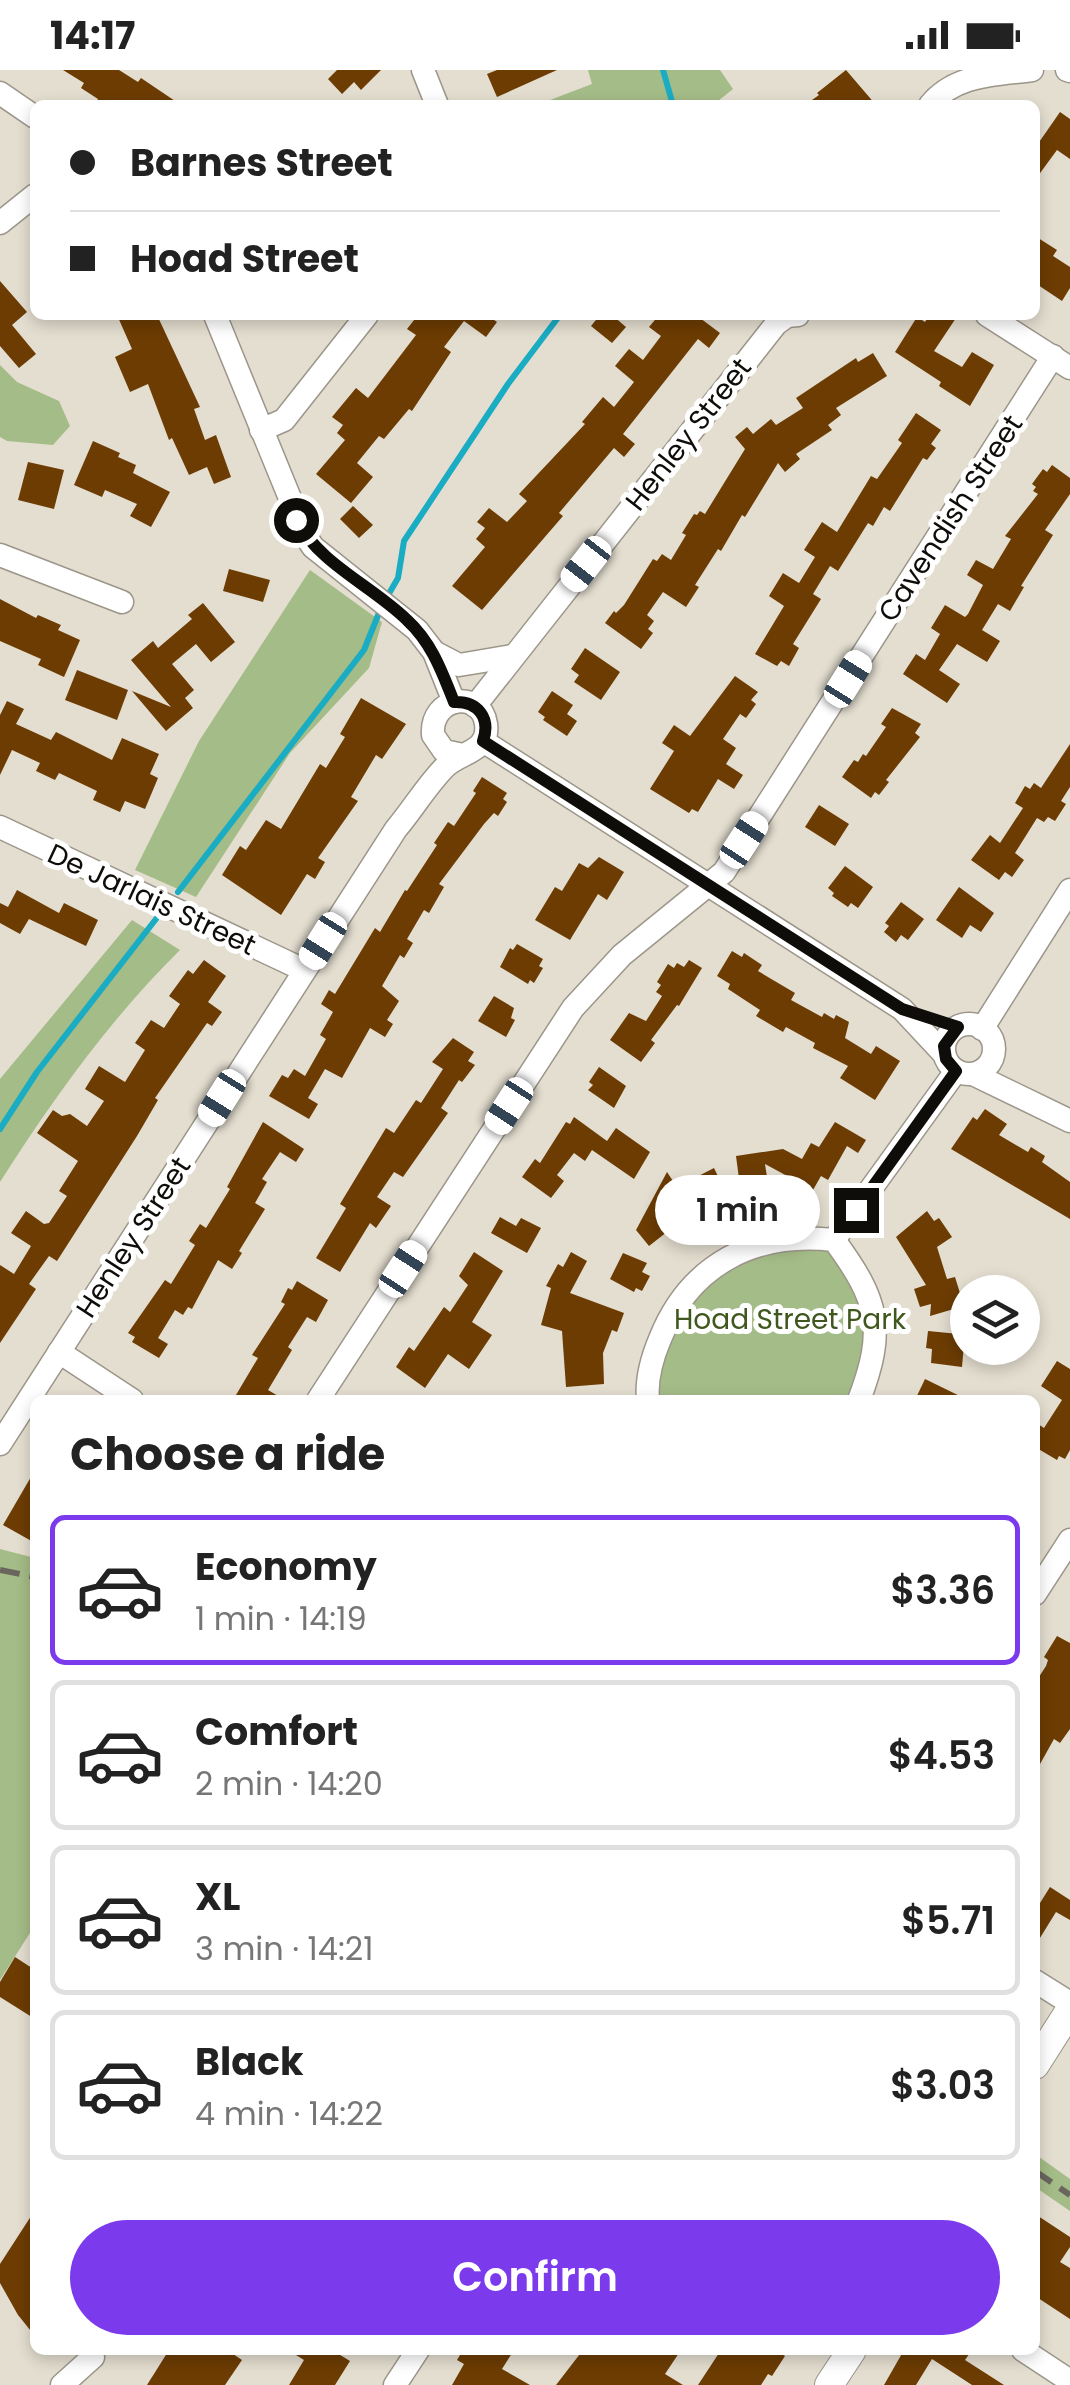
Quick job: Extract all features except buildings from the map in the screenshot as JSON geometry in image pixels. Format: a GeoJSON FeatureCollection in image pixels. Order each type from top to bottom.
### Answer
{"type":"FeatureCollection","features":[{"type":"Feature","properties":{"kind":"street"},"geometry":{"type":"LineString","coordinates":[[422,70],[435,100]]}},
{"type":"Feature","properties":{"kind":"street"},"geometry":{"type":"LineString","coordinates":[[935,99],[966,80],[1032,70]]}},
{"type":"Feature","properties":{"kind":"street"},"geometry":{"type":"LineString","coordinates":[[0,93],[30,114]]}},
{"type":"Feature","properties":{"kind":"street"},"geometry":{"type":"LineString","coordinates":[[0,223],[30,199]]}},
{"type":"Feature","properties":{"kind":"street"},"geometry":{"type":"LineString","coordinates":[[217,320],[304,535],[321,553],[405,618],[434,652],[464,704],[486,724],[483,741],[463,756],[444,751],[433,735],[433,721],[438,712],[464,704]]}},
{"type":"Feature","properties":{"kind":"street"},"geometry":{"type":"LineString","coordinates":[[261,430],[284,420],[363,320]]}},
{"type":"Feature","properties":{"kind":"street","name":"Henley Street"},"geometry":{"type":"LineString","coordinates":[[464,704],[513,656],[782,320]]}},
{"type":"Feature","properties":{"kind":"street"},"geometry":{"type":"LineString","coordinates":[[995,320],[1062,362]]}},
{"type":"Feature","properties":{"kind":"street","name":"Cavendish Street"},"geometry":{"type":"LineString","coordinates":[[321,1395],[573,1008],[622,955],[724,872],[1062,362]]}},
{"type":"Feature","properties":{"kind":"street"},"geometry":{"type":"LineString","coordinates":[[0,555],[122,602]]}},
{"type":"Feature","properties":{"kind":"street"},"geometry":{"type":"LineString","coordinates":[[434,652],[460,665],[513,656]]}},
{"type":"Feature","properties":{"kind":"street","name":"Henley Street"},"geometry":{"type":"LineString","coordinates":[[396,829],[432,754],[433,735]]}},
{"type":"Feature","properties":{"kind":"street"},"geometry":{"type":"LineString","coordinates":[[483,741],[902,1009],[958,1066],[1061,1116]]}},
{"type":"Feature","properties":{"kind":"street","name":"Henley Street"},"geometry":{"type":"LineString","coordinates":[[31,1395],[396,829],[441,771],[463,756]]}},
{"type":"Feature","properties":{"kind":"street","name":"De Jarlais Street"},"geometry":{"type":"LineString","coordinates":[[0,827],[304,970]]}},
{"type":"Feature","properties":{"kind":"street"},"geometry":{"type":"LineString","coordinates":[[834,1240],[958,1066],[990,1062],[988,1039],[1070,890]]}},
{"type":"Feature","properties":{"kind":"street"},"geometry":{"type":"LineString","coordinates":[[902,1009],[958,1027],[973,1025],[988,1039],[1004,1067],[1061,1116]]}},
{"type":"Feature","properties":{"kind":"street"},"geometry":{"type":"LineString","coordinates":[[958,1027],[946,1038],[958,1066]]}},
{"type":"Feature","properties":{"kind":"street"},"geometry":{"type":"LineString","coordinates":[[647,1395],[656,1348],[670,1314],[692,1282],[748,1248],[770,1240],[806,1237],[834,1240],[870,1298],[878,1331],[861,1395]]}},
{"type":"Feature","properties":{"kind":"street"},"geometry":{"type":"LineString","coordinates":[[58,1352],[124,1395]]}},
{"type":"Feature","properties":{"kind":"street","name":"Henley Street"},"geometry":{"type":"LineString","coordinates":[[0,1444],[30,1396]]}},
{"type":"Feature","properties":{"kind":"street"},"geometry":{"type":"LineString","coordinates":[[1040,1586],[1070,1540]]}},
{"type":"Feature","properties":{"kind":"street"},"geometry":{"type":"LineString","coordinates":[[1040,1983],[1070,2003]]}},
{"type":"Feature","properties":{"kind":"street"},"geometry":{"type":"LineString","coordinates":[[1040,2057],[1070,2010]]}},
{"type":"Feature","properties":{"kind":"street"},"geometry":{"type":"LineString","coordinates":[[62,2385],[93,2355]]}},
{"type":"Feature","properties":{"kind":"street"},"geometry":{"type":"LineString","coordinates":[[82,2385],[94,2355]]}},
{"type":"Feature","properties":{"kind":"street"},"geometry":{"type":"LineString","coordinates":[[395,2385],[415,2355]]}},
{"type":"Feature","properties":{"kind":"street"},"geometry":{"type":"LineString","coordinates":[[829,2385],[849,2355]]}},
{"type":"Feature","properties":{"kind":"street"},"geometry":{"type":"LineString","coordinates":[[1031,2355],[1070,2381]]}},
{"type":"Feature","properties":{"kind":"green space"},"geometry":{"type":"Polygon","coordinates":[[[588,70],[720,70],[733,89],[719,100],[550,100],[592,84],[588,70]]]}},
{"type":"Feature","properties":{"kind":"green space"},"geometry":{"type":"Polygon","coordinates":[[[0,365],[17,382],[59,401],[70,426],[53,445],[0,437],[0,365]]]}},
{"type":"Feature","properties":{"kind":"green space"},"geometry":{"type":"Polygon","coordinates":[[[310,570],[382,622],[369,668],[290,753],[196,897],[135,870],[199,741],[310,570]]]}},
{"type":"Feature","properties":{"kind":"green space"},"geometry":{"type":"Polygon","coordinates":[[[132,920],[180,950],[84,1061],[0,1182],[0,1079],[132,920]]]}},
{"type":"Feature","properties":{"kind":"green space","name":"Hoad Street Park"},"geometry":{"type":"Polygon","coordinates":[[[834,1240],[869,1297],[859,1395],[649,1395],[656,1348],[725,1262],[834,1240]]]}},
{"type":"Feature","properties":{"kind":"green space"},"geometry":{"type":"Polygon","coordinates":[[[0,1549],[30,1557],[30,1933],[0,1980],[0,1549]]]}},
{"type":"Feature","properties":{"kind":"green space"},"geometry":{"type":"Polygon","coordinates":[[[1040,2158],[1070,2179],[1070,2211],[1040,2190],[1040,2158]]]}},
{"type":"Feature","properties":{"kind":"waterway"},"geometry":{"type":"LineString","coordinates":[[663,70],[672,100]]}},
{"type":"Feature","properties":{"kind":"waterway"},"geometry":{"type":"LineString","coordinates":[[387,597],[398,578],[404,541],[508,384],[556,320]]}},
{"type":"Feature","properties":{"kind":"waterway"},"geometry":{"type":"LineString","coordinates":[[178,892],[364,650],[381,608]]}},
{"type":"Feature","properties":{"kind":"waterway"},"geometry":{"type":"LineString","coordinates":[[0,1129],[37,1072],[156,919]]}},
{"type":"Feature","properties":{"kind":"railway"},"geometry":{"type":"LineString","coordinates":[[0,1570],[30,1576]]}},
{"type":"Feature","properties":{"kind":"railway"},"geometry":{"type":"LineString","coordinates":[[1040,2174],[1070,2195]]}},
{"type":"Feature","properties":{"kind":"route"},"geometry":{"type":"LineString","coordinates":[[296,520],[314,547],[417,630],[434,652],[454,702],[468,703],[483,715],[483,741],[902,1009],[958,1027],[946,1038],[944,1046],[948,1064],[956,1071],[856,1210]]}}]}
